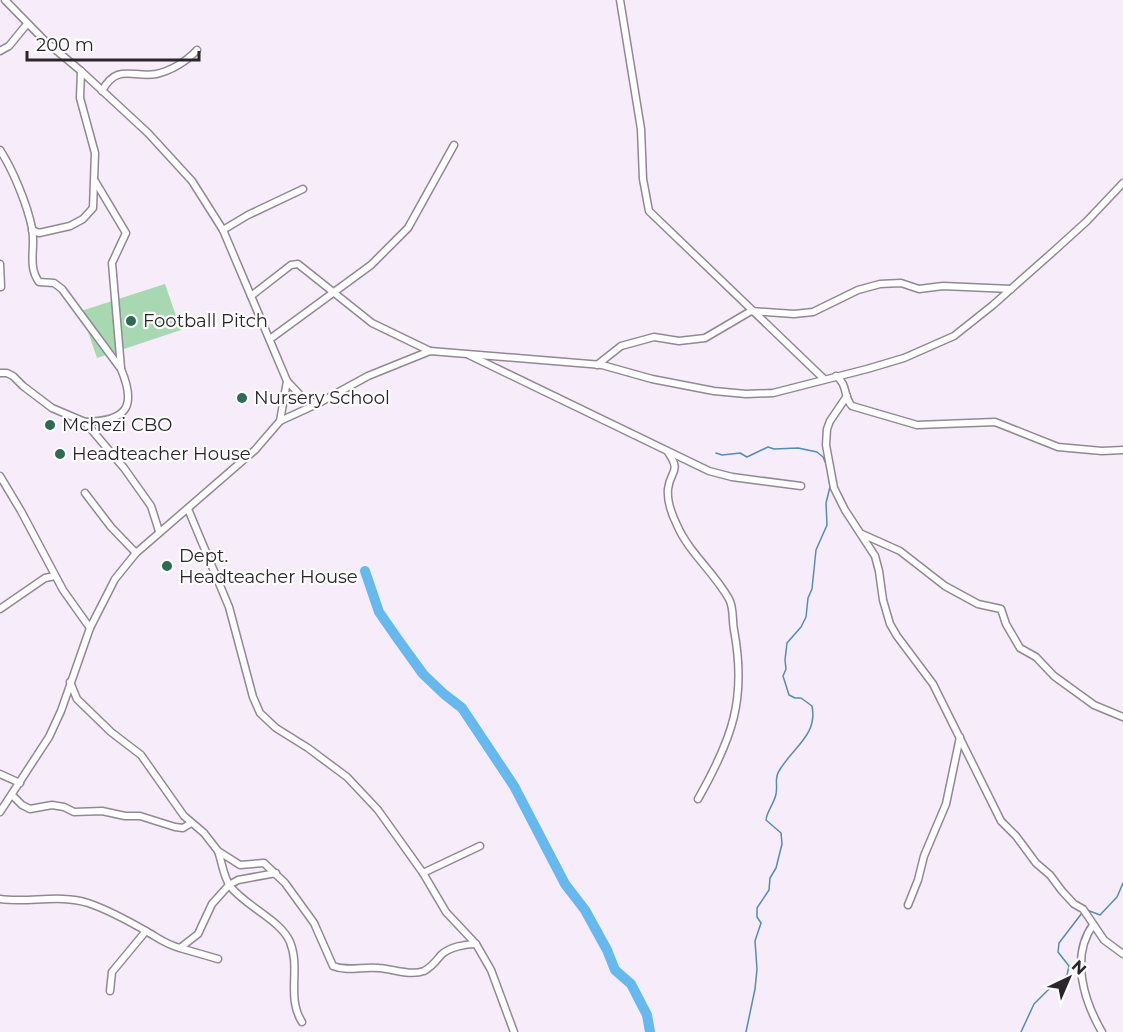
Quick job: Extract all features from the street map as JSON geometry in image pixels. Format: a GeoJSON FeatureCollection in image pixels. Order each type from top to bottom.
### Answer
{"type":"FeatureCollection","features":[{"type":"Feature","properties":{"kind":"street"},"geometry":{"type":"LineString","coordinates":[[5,0],[27,24],[148,133],[184,171],[211,208],[223,230],[287,381],[302,397],[317,404]]}},
{"type":"Feature","properties":{"kind":"street"},"geometry":{"type":"LineString","coordinates":[[620,0],[641,129],[643,179],[649,211],[824,380]]}},
{"type":"Feature","properties":{"kind":"street"},"geometry":{"type":"LineString","coordinates":[[0,51],[14,42],[27,24]]}},
{"type":"Feature","properties":{"kind":"street"},"geometry":{"type":"LineString","coordinates":[[102,91],[107,82],[124,72],[159,73],[178,65],[197,50]]}},
{"type":"Feature","properties":{"kind":"street"},"geometry":{"type":"LineString","coordinates":[[32,230],[39,233],[70,226],[83,219],[93,208],[95,153],[80,98],[81,71]]}},
{"type":"Feature","properties":{"kind":"street"},"geometry":{"type":"LineString","coordinates":[[270,339],[371,265],[408,228],[454,145]]}},
{"type":"Feature","properties":{"kind":"street"},"geometry":{"type":"LineString","coordinates":[[0,150],[26,208],[32,230],[33,274],[39,282],[54,283],[62,289],[121,369]]}},
{"type":"Feature","properties":{"kind":"street"},"geometry":{"type":"LineString","coordinates":[[0,373],[7,372],[13,376],[52,408],[86,422],[116,417],[127,406],[130,399],[121,369],[112,263],[126,233],[93,178]]}},
{"type":"Feature","properties":{"kind":"street"},"geometry":{"type":"LineString","coordinates":[[0,812],[49,736],[61,711],[90,628],[115,579],[136,553],[255,450],[280,421],[368,376],[430,351],[597,365],[652,379],[714,391],[746,394],[773,393],[904,358],[954,336],[1087,221],[1123,183]]}},
{"type":"Feature","properties":{"kind":"street"},"geometry":{"type":"LineString","coordinates":[[223,230],[256,211],[303,189]]}},
{"type":"Feature","properties":{"kind":"street"},"geometry":{"type":"LineString","coordinates":[[0,264],[1,287]]}},
{"type":"Feature","properties":{"kind":"street"},"geometry":{"type":"LineString","coordinates":[[251,296],[298,264],[372,323],[430,351]]}},
{"type":"Feature","properties":{"kind":"street"},"geometry":{"type":"LineString","coordinates":[[597,365],[621,346],[654,337],[679,341],[705,338],[751,311],[794,315],[813,312],[858,290],[892,282],[919,289],[943,286],[1011,289]]}},
{"type":"Feature","properties":{"kind":"street"},"geometry":{"type":"LineString","coordinates":[[463,352],[709,471],[732,477],[801,486]]}},
{"type":"Feature","properties":{"kind":"street"},"geometry":{"type":"LineString","coordinates":[[836,376],[845,385],[849,402],[857,408],[917,424],[996,422],[1058,447],[1102,452],[1123,450]]}},
{"type":"Feature","properties":{"kind":"street"},"geometry":{"type":"LineString","coordinates":[[280,421],[287,381]]}},
{"type":"Feature","properties":{"kind":"street"},"geometry":{"type":"LineString","coordinates":[[847,396],[827,429],[826,445],[834,488],[845,510],[875,556],[890,624],[933,684],[1000,821],[1016,836],[1036,863],[1050,875],[1074,904],[1083,909],[1104,940],[1123,954]]}},
{"type":"Feature","properties":{"kind":"street"},"geometry":{"type":"LineString","coordinates":[[86,422],[124,468],[151,507],[159,531]]}},
{"type":"Feature","properties":{"kind":"street"},"geometry":{"type":"LineString","coordinates":[[668,452],[675,471],[668,489],[668,497],[676,523],[684,539],[731,602],[739,663],[736,711],[731,731],[723,752],[698,799]]}},
{"type":"Feature","properties":{"kind":"street"},"geometry":{"type":"LineString","coordinates":[[0,476],[63,590],[90,628]]}},
{"type":"Feature","properties":{"kind":"street"},"geometry":{"type":"LineString","coordinates":[[85,493],[111,527],[136,553]]}},
{"type":"Feature","properties":{"kind":"street"},"geometry":{"type":"LineString","coordinates":[[188,509],[229,607],[253,697],[260,712],[276,728],[316,754],[357,786],[402,840],[446,912],[476,944],[491,970],[514,1032]]}},
{"type":"Feature","properties":{"kind":"street"},"geometry":{"type":"LineString","coordinates":[[862,534],[900,551],[945,586],[978,604],[1001,609],[1006,624],[1020,648],[1036,657],[1054,676],[1085,699],[1123,717]]}},
{"type":"Feature","properties":{"kind":"street"},"geometry":{"type":"LineString","coordinates":[[0,609],[45,578],[55,576]]}},
{"type":"Feature","properties":{"kind":"street"},"geometry":{"type":"LineString","coordinates":[[70,682],[82,706],[141,755],[170,799],[191,823],[204,833],[218,851],[229,885],[251,907],[278,926],[289,938],[295,954],[293,999],[295,1012],[302,1022]]}},
{"type":"Feature","properties":{"kind":"street"},"geometry":{"type":"LineString","coordinates":[[908,904],[918,880],[924,856],[946,804],[960,736]]}},
{"type":"Feature","properties":{"kind":"street"},"geometry":{"type":"LineString","coordinates":[[0,774],[20,783]]}},
{"type":"Feature","properties":{"kind":"street"},"geometry":{"type":"LineString","coordinates":[[12,795],[30,809],[52,806],[64,807],[74,812],[102,811],[125,816],[140,816],[183,828],[191,823]]}},
{"type":"Feature","properties":{"kind":"street"},"geometry":{"type":"LineString","coordinates":[[423,873],[480,846]]}},
{"type":"Feature","properties":{"kind":"street"},"geometry":{"type":"LineString","coordinates":[[218,851],[242,866],[264,863],[276,873],[314,923],[333,966],[418,972],[432,966],[445,952],[476,944]]}},
{"type":"Feature","properties":{"kind":"street"},"geometry":{"type":"LineString","coordinates":[[180,948],[198,934],[212,904],[229,885],[238,880],[276,873]]}},
{"type":"Feature","properties":{"kind":"street"},"geometry":{"type":"LineString","coordinates":[[0,899],[66,898],[78,900],[102,908],[146,931],[165,944],[218,959]]}},
{"type":"Feature","properties":{"kind":"street"},"geometry":{"type":"LineString","coordinates":[[1093,925],[1083,942],[1081,966],[1087,1000],[1102,1032]]}},
{"type":"Feature","properties":{"kind":"street"},"geometry":{"type":"LineString","coordinates":[[110,991],[112,972],[146,931]]}},
{"type":"Feature","properties":{"kind":"green space","name":"Football Pitch"},"geometry":{"type":"Polygon","coordinates":[[[165,284],[181,330],[97,358],[81,311],[165,284]]]}},
{"type":"Feature","properties":{"kind":"waterway"},"geometry":{"type":"LineString","coordinates":[[716,453],[722,455],[740,453],[747,457],[768,447],[798,448],[817,452],[823,457],[827,466],[830,487],[826,503],[827,525],[816,550],[812,589],[808,598],[806,617],[801,627],[787,643],[786,669],[783,676],[789,695],[801,698],[812,706],[813,716],[808,733],[778,774],[776,794],[766,820],[781,833],[782,844],[776,868],[770,878],[769,890],[757,908],[757,917],[761,923],[755,941],[757,969],[746,1032]]}},
{"type":"Feature","properties":{"kind":"waterway"},"geometry":{"type":"LineString","coordinates":[[365,571],[379,612],[397,638],[423,674],[462,708],[514,786],[565,884],[585,910],[607,950],[615,970],[631,984],[647,1015],[650,1032]]}},
{"type":"Feature","properties":{"kind":"waterway"},"geometry":{"type":"LineString","coordinates":[[1087,910],[1100,915],[1117,897],[1123,883]]}},
{"type":"Feature","properties":{"kind":"waterway"},"geometry":{"type":"LineString","coordinates":[[1021,1032],[1034,1004],[1067,975],[1069,966],[1058,952],[1059,943],[1082,913]]}},
{"type":"Feature","properties":{"kind":"place","name":"Football Pitch"},"geometry":{"type":"Point","coordinates":[131,321]}},
{"type":"Feature","properties":{"kind":"place","name":"Nursery School"},"geometry":{"type":"Point","coordinates":[242,398]}},
{"type":"Feature","properties":{"kind":"place","name":"Mchezi CBO"},"geometry":{"type":"Point","coordinates":[50,425]}},
{"type":"Feature","properties":{"kind":"place","name":"Headteacher House"},"geometry":{"type":"Point","coordinates":[60,454]}},
{"type":"Feature","properties":{"kind":"place","name":"Dept. Headteacher House"},"geometry":{"type":"Point","coordinates":[167,566]}}]}
